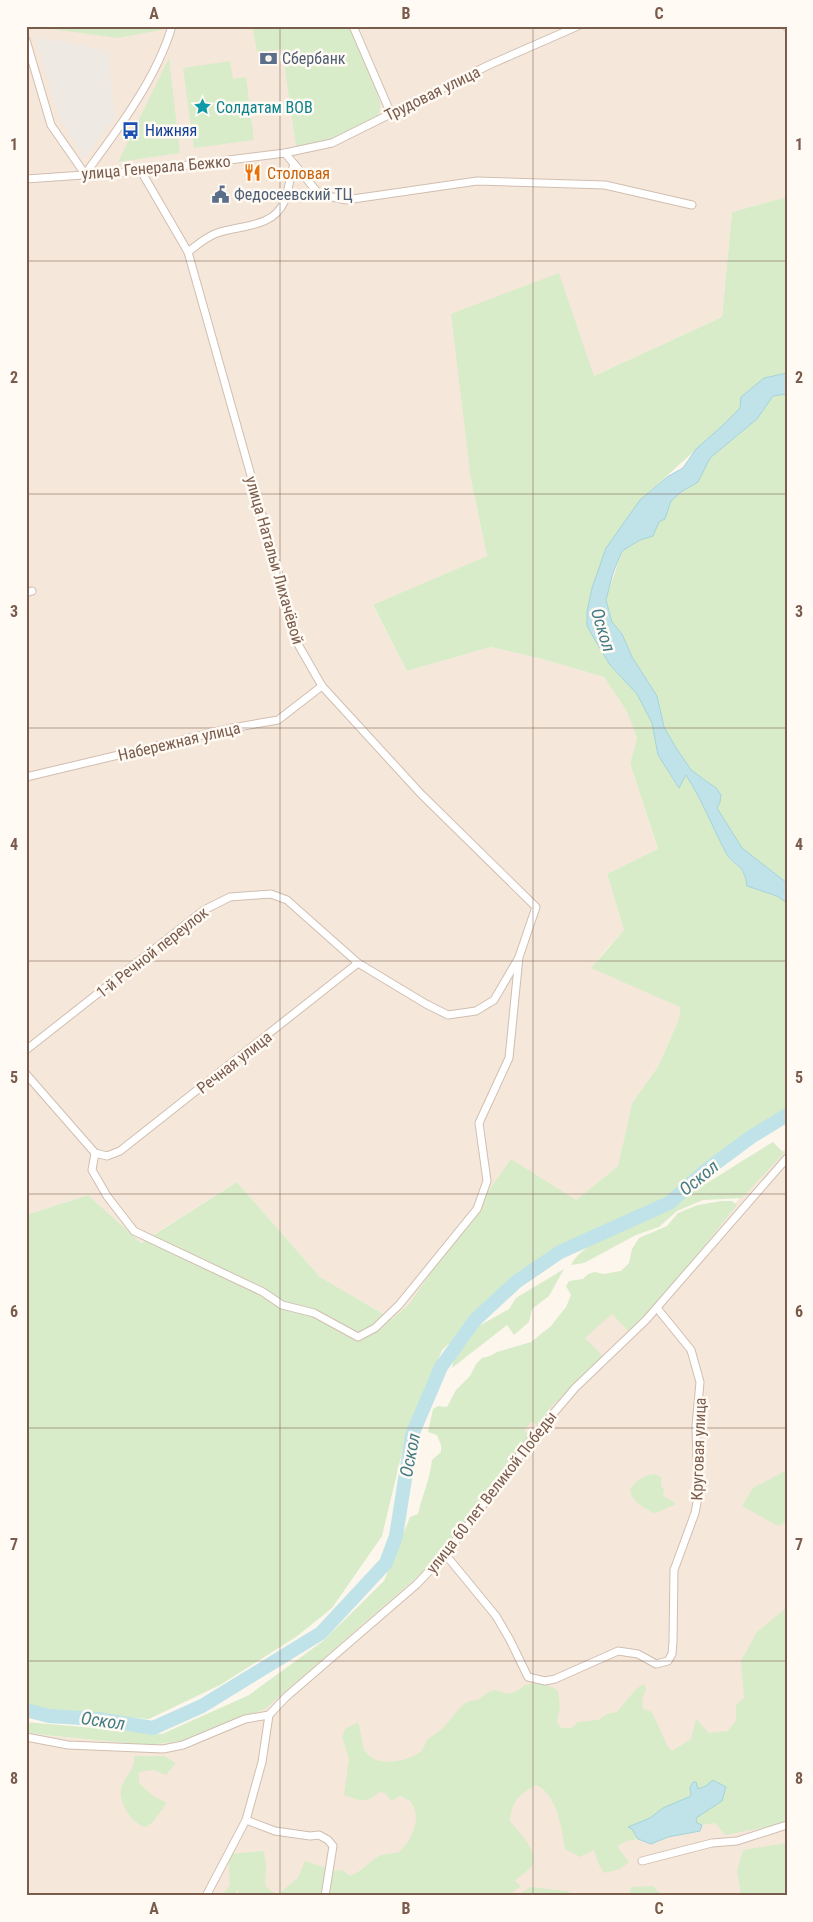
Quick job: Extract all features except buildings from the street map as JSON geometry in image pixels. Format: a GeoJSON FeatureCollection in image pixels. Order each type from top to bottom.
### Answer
{"type":"FeatureCollection","features":[{"type":"Feature","properties":{"kind":"street"},"geometry":{"type":"LineString","coordinates":[[26,40],[52,125],[85,174],[120,129],[166,49],[172,26]]}},
{"type":"Feature","properties":{"kind":"street"},"geometry":{"type":"LineString","coordinates":[[353,26],[391,114]]}},
{"type":"Feature","properties":{"kind":"street","name":"Трудовая улица"},"geometry":{"type":"LineString","coordinates":[[285,153],[332,143],[490,65],[578,26]]}},
{"type":"Feature","properties":{"kind":"street"},"geometry":{"type":"LineString","coordinates":[[285,153],[319,194],[346,200],[477,180],[605,185],[692,205]]}},
{"type":"Feature","properties":{"kind":"street","name":"улица Генерала Бежко"},"geometry":{"type":"LineString","coordinates":[[26,179],[141,171],[285,153]]}},
{"type":"Feature","properties":{"kind":"street"},"geometry":{"type":"LineString","coordinates":[[188,252],[201,241],[215,234],[234,228],[258,224],[273,216],[284,202],[294,164]]}},
{"type":"Feature","properties":{"kind":"street","name":"улица Натальи Лихачёвой"},"geometry":{"type":"LineString","coordinates":[[141,171],[188,252],[299,646],[322,686],[421,794],[536,907],[519,957]]}},
{"type":"Feature","properties":{"kind":"street","name":"Набережная улица"},"geometry":{"type":"LineString","coordinates":[[26,777],[232,728],[278,720],[322,686]]}},
{"type":"Feature","properties":{"kind":"street","name":"1-й Речной переулок"},"geometry":{"type":"LineString","coordinates":[[26,1050],[204,910],[230,897],[271,894],[287,900],[358,963],[426,1004],[448,1014],[476,1010],[494,1000],[519,957]]}},
{"type":"Feature","properties":{"kind":"street"},"geometry":{"type":"LineString","coordinates":[[26,1074],[95,1153],[92,1170],[107,1196],[134,1231],[262,1292],[282,1305],[314,1313],[358,1336],[375,1328],[398,1305],[477,1209],[487,1181],[479,1123],[509,1058],[519,957]]}},
{"type":"Feature","properties":{"kind":"street","name":"Речная улица"},"geometry":{"type":"LineString","coordinates":[[95,1153],[107,1156],[120,1151],[358,963]]}},
{"type":"Feature","properties":{"kind":"street","name":"улица 60 лет Великой Победы"},"geometry":{"type":"LineString","coordinates":[[269,1715],[286,1697],[417,1584],[445,1554],[530,1441],[575,1388],[656,1308],[787,1158]]}},
{"type":"Feature","properties":{"kind":"street","name":"Круговая улица"},"geometry":{"type":"LineString","coordinates":[[445,1554],[496,1616],[528,1677],[545,1681],[555,1680],[618,1652],[638,1654],[656,1664],[668,1661],[672,1654],[673,1640],[674,1570],[695,1513],[698,1497],[696,1426],[700,1382],[691,1350],[656,1308]]}},
{"type":"Feature","properties":{"kind":"street"},"geometry":{"type":"LineString","coordinates":[[26,1737],[68,1745],[163,1749],[184,1745],[245,1719],[269,1715],[262,1762],[246,1820],[206,1896]]}},
{"type":"Feature","properties":{"kind":"street"},"geometry":{"type":"LineString","coordinates":[[246,1820],[275,1831],[310,1836],[319,1835],[328,1840],[333,1846],[325,1896]]}},
{"type":"Feature","properties":{"kind":"street"},"geometry":{"type":"LineString","coordinates":[[642,1861],[712,1843],[737,1841],[787,1825]]}},
{"type":"Feature","properties":{"kind":"shaded area"},"geometry":{"type":"Polygon","coordinates":[[[26,26],[787,26],[787,197],[732,212],[722,317],[594,376],[471,480],[487,556],[373,606],[407,671],[491,647],[604,677],[626,710],[637,738],[630,763],[658,850],[607,874],[624,930],[592,968],[680,1006],[679,1019],[659,1065],[632,1103],[618,1166],[576,1200],[409,1304],[392,1319],[320,1277],[237,1182],[140,1243],[88,1195],[26,1215],[26,26]]]}},
{"type":"Feature","properties":{"kind":"shaded area"},"geometry":{"type":"Polygon","coordinates":[[[35,36],[108,51],[115,117],[84,159],[59,117],[35,36]]]}},
{"type":"Feature","properties":{"kind":"shaded area"},"geometry":{"type":"Polygon","coordinates":[[[787,1147],[787,1896],[31,1896],[26,1892],[26,1732],[148,1745],[189,1740],[425,1570],[507,1459],[577,1339],[616,1307],[673,1277],[758,1176],[787,1147]]]}},
{"type":"Feature","properties":{"kind":"green space"},"geometry":{"type":"Polygon","coordinates":[[[29,26],[160,26],[161,30],[118,38],[29,26]]]}},
{"type":"Feature","properties":{"kind":"green space"},"geometry":{"type":"Polygon","coordinates":[[[252,26],[349,26],[368,69],[380,103],[380,110],[374,120],[330,141],[296,146],[282,49],[257,52],[252,26]]]}},
{"type":"Feature","properties":{"kind":"green space"},"geometry":{"type":"Polygon","coordinates":[[[169,58],[180,153],[118,162],[169,58]]]}},
{"type":"Feature","properties":{"kind":"green space"},"geometry":{"type":"Polygon","coordinates":[[[230,61],[233,79],[246,77],[254,140],[194,148],[183,68],[230,61]]]}},
{"type":"Feature","properties":{"kind":"green space"},"geometry":{"type":"Polygon","coordinates":[[[787,197],[787,375],[740,408],[640,500],[587,626],[610,665],[637,694],[652,723],[658,755],[678,787],[686,775],[725,851],[741,869],[746,878],[747,886],[777,896],[787,903],[787,1115],[751,1137],[705,1171],[669,1203],[560,1252],[516,1282],[442,1350],[404,1444],[382,1536],[332,1608],[296,1637],[220,1685],[149,1719],[45,1711],[26,1704],[26,1215],[88,1195],[141,1243],[237,1182],[320,1277],[392,1319],[409,1304],[511,1159],[576,1200],[618,1166],[632,1103],[659,1065],[679,1019],[680,1007],[591,968],[624,930],[607,874],[658,849],[630,763],[637,738],[626,710],[604,677],[491,647],[407,671],[373,605],[487,556],[471,480],[451,314],[559,273],[594,376],[722,317],[732,212],[787,197]]]}},
{"type":"Feature","properties":{"kind":"green space"},"geometry":{"type":"Polygon","coordinates":[[[787,394],[787,883],[742,848],[717,808],[710,783],[691,770],[675,746],[664,727],[657,696],[632,657],[622,634],[612,622],[606,599],[622,551],[640,540],[653,535],[659,522],[665,519],[671,501],[681,492],[698,482],[710,458],[757,419],[773,396],[787,394]]]}},
{"type":"Feature","properties":{"kind":"green space"},"geometry":{"type":"Polygon","coordinates":[[[773,1142],[784,1153],[742,1198],[703,1200],[677,1211],[659,1227],[636,1235],[584,1263],[571,1265],[588,1247],[600,1239],[695,1191],[773,1142]]]}},
{"type":"Feature","properties":{"kind":"green space"},"geometry":{"type":"Polygon","coordinates":[[[732,1201],[737,1205],[664,1296],[629,1332],[612,1314],[585,1338],[603,1356],[552,1406],[537,1425],[532,1421],[524,1430],[530,1436],[459,1532],[425,1570],[265,1709],[189,1740],[148,1745],[26,1732],[26,1722],[162,1734],[249,1695],[323,1641],[384,1581],[410,1517],[418,1514],[430,1474],[432,1460],[441,1452],[441,1445],[437,1435],[428,1432],[433,1409],[438,1406],[447,1407],[456,1390],[470,1376],[476,1364],[482,1358],[531,1342],[551,1326],[566,1307],[571,1295],[566,1286],[569,1281],[583,1279],[588,1274],[595,1272],[603,1274],[621,1271],[629,1263],[632,1249],[639,1238],[667,1226],[678,1213],[698,1205],[732,1201]]]}},
{"type":"Feature","properties":{"kind":"green space"},"geometry":{"type":"Polygon","coordinates":[[[564,1269],[549,1296],[532,1309],[529,1322],[514,1335],[507,1325],[452,1368],[455,1354],[467,1343],[477,1327],[509,1309],[516,1298],[564,1269]]]}},
{"type":"Feature","properties":{"kind":"green space"},"geometry":{"type":"Polygon","coordinates":[[[787,1470],[787,1521],[778,1526],[742,1506],[753,1488],[787,1470]]]}},
{"type":"Feature","properties":{"kind":"green space"},"geometry":{"type":"Polygon","coordinates":[[[655,1474],[661,1477],[661,1486],[664,1489],[663,1496],[674,1502],[675,1505],[653,1513],[635,1500],[630,1489],[641,1479],[655,1474]]]}},
{"type":"Feature","properties":{"kind":"green space"},"geometry":{"type":"Polygon","coordinates":[[[787,1607],[787,1823],[725,1835],[715,1823],[702,1825],[697,1823],[696,1818],[722,1801],[706,1786],[698,1789],[691,1796],[663,1808],[650,1818],[629,1827],[638,1839],[627,1841],[617,1846],[629,1862],[620,1869],[604,1873],[598,1863],[594,1850],[580,1857],[565,1849],[560,1822],[554,1804],[549,1796],[536,1785],[517,1799],[511,1814],[510,1821],[527,1842],[533,1855],[533,1861],[531,1867],[515,1881],[521,1886],[508,1896],[330,1896],[332,1871],[343,1870],[350,1876],[382,1855],[398,1853],[407,1843],[416,1822],[416,1815],[411,1802],[401,1796],[391,1801],[385,1793],[379,1792],[366,1800],[358,1800],[344,1795],[349,1759],[342,1737],[345,1729],[358,1722],[363,1746],[368,1755],[382,1761],[398,1761],[420,1752],[428,1739],[444,1727],[463,1705],[472,1700],[478,1700],[491,1691],[515,1692],[524,1686],[533,1684],[542,1684],[550,1687],[558,1691],[560,1707],[557,1722],[561,1728],[571,1728],[578,1722],[598,1720],[608,1714],[617,1712],[637,1688],[644,1684],[646,1689],[642,1700],[643,1709],[652,1712],[667,1745],[672,1751],[691,1739],[696,1719],[709,1733],[728,1731],[736,1720],[736,1705],[744,1698],[741,1661],[757,1632],[787,1607]]]}},
{"type":"Feature","properties":{"kind":"green space"},"geometry":{"type":"Polygon","coordinates":[[[134,1756],[164,1756],[176,1763],[166,1775],[153,1770],[139,1772],[139,1783],[153,1796],[167,1803],[152,1823],[145,1827],[130,1816],[121,1797],[122,1785],[132,1768],[134,1756]]]}},
{"type":"Feature","properties":{"kind":"green space"},"geometry":{"type":"Polygon","coordinates":[[[787,1843],[787,1896],[741,1896],[737,1871],[743,1850],[787,1843]]]}},
{"type":"Feature","properties":{"kind":"green space"},"geometry":{"type":"Polygon","coordinates":[[[264,1851],[266,1865],[265,1886],[277,1895],[298,1878],[305,1861],[326,1868],[322,1896],[239,1896],[238,1889],[233,1896],[222,1896],[230,1885],[228,1854],[264,1851]]]}},
{"type":"Feature","properties":{"kind":"green space"},"geometry":{"type":"Polygon","coordinates":[[[653,1886],[662,1895],[666,1896],[629,1896],[631,1887],[653,1886]]]}},
{"type":"Feature","properties":{"kind":"green space"},"geometry":{"type":"Polygon","coordinates":[[[530,1887],[567,1891],[579,1896],[517,1896],[530,1887]]]}},
{"type":"Feature","properties":{"kind":"water"},"geometry":{"type":"Polygon","coordinates":[[[787,373],[787,394],[773,396],[757,419],[710,458],[698,482],[681,492],[671,501],[665,519],[659,522],[653,536],[640,540],[622,551],[613,573],[606,600],[612,622],[622,634],[632,657],[657,696],[664,727],[675,746],[691,770],[716,788],[721,795],[717,808],[742,848],[787,883],[787,903],[777,896],[747,886],[744,873],[725,851],[686,775],[679,788],[658,755],[652,723],[637,694],[610,665],[587,626],[587,612],[592,588],[606,548],[640,500],[667,477],[683,468],[696,449],[740,408],[741,397],[764,378],[787,373]]]}},
{"type":"Feature","properties":{"kind":"water"},"geometry":{"type":"Polygon","coordinates":[[[713,1780],[726,1787],[722,1801],[696,1818],[697,1823],[702,1825],[700,1831],[668,1837],[651,1844],[638,1839],[632,1829],[628,1827],[650,1818],[663,1808],[691,1796],[690,1788],[693,1782],[696,1782],[698,1789],[706,1786],[713,1780]]]}},
{"type":"Feature","properties":{"kind":"waterway","name":"Оскол"},"geometry":{"type":"LineString","coordinates":[[26,1710],[49,1716],[98,1719],[153,1728],[202,1706],[321,1633],[386,1563],[396,1536],[412,1435],[441,1367],[475,1320],[516,1282],[560,1252],[669,1203],[705,1171],[751,1137],[787,1115]]}},
{"type":"Feature","properties":{"kind":"place","name":"Сбербанк"},"geometry":{"type":"Point","coordinates":[268,58]}},
{"type":"Feature","properties":{"kind":"place","name":"Солдатам ВОВ"},"geometry":{"type":"Point","coordinates":[202,107]}},
{"type":"Feature","properties":{"kind":"place","name":"Нижняя"},"geometry":{"type":"Point","coordinates":[131,130]}},
{"type":"Feature","properties":{"kind":"place","name":"Столовая"},"geometry":{"type":"Point","coordinates":[253,173]}},
{"type":"Feature","properties":{"kind":"place","name":"Федосеевский ТЦ"},"geometry":{"type":"Point","coordinates":[220,194]}}]}
